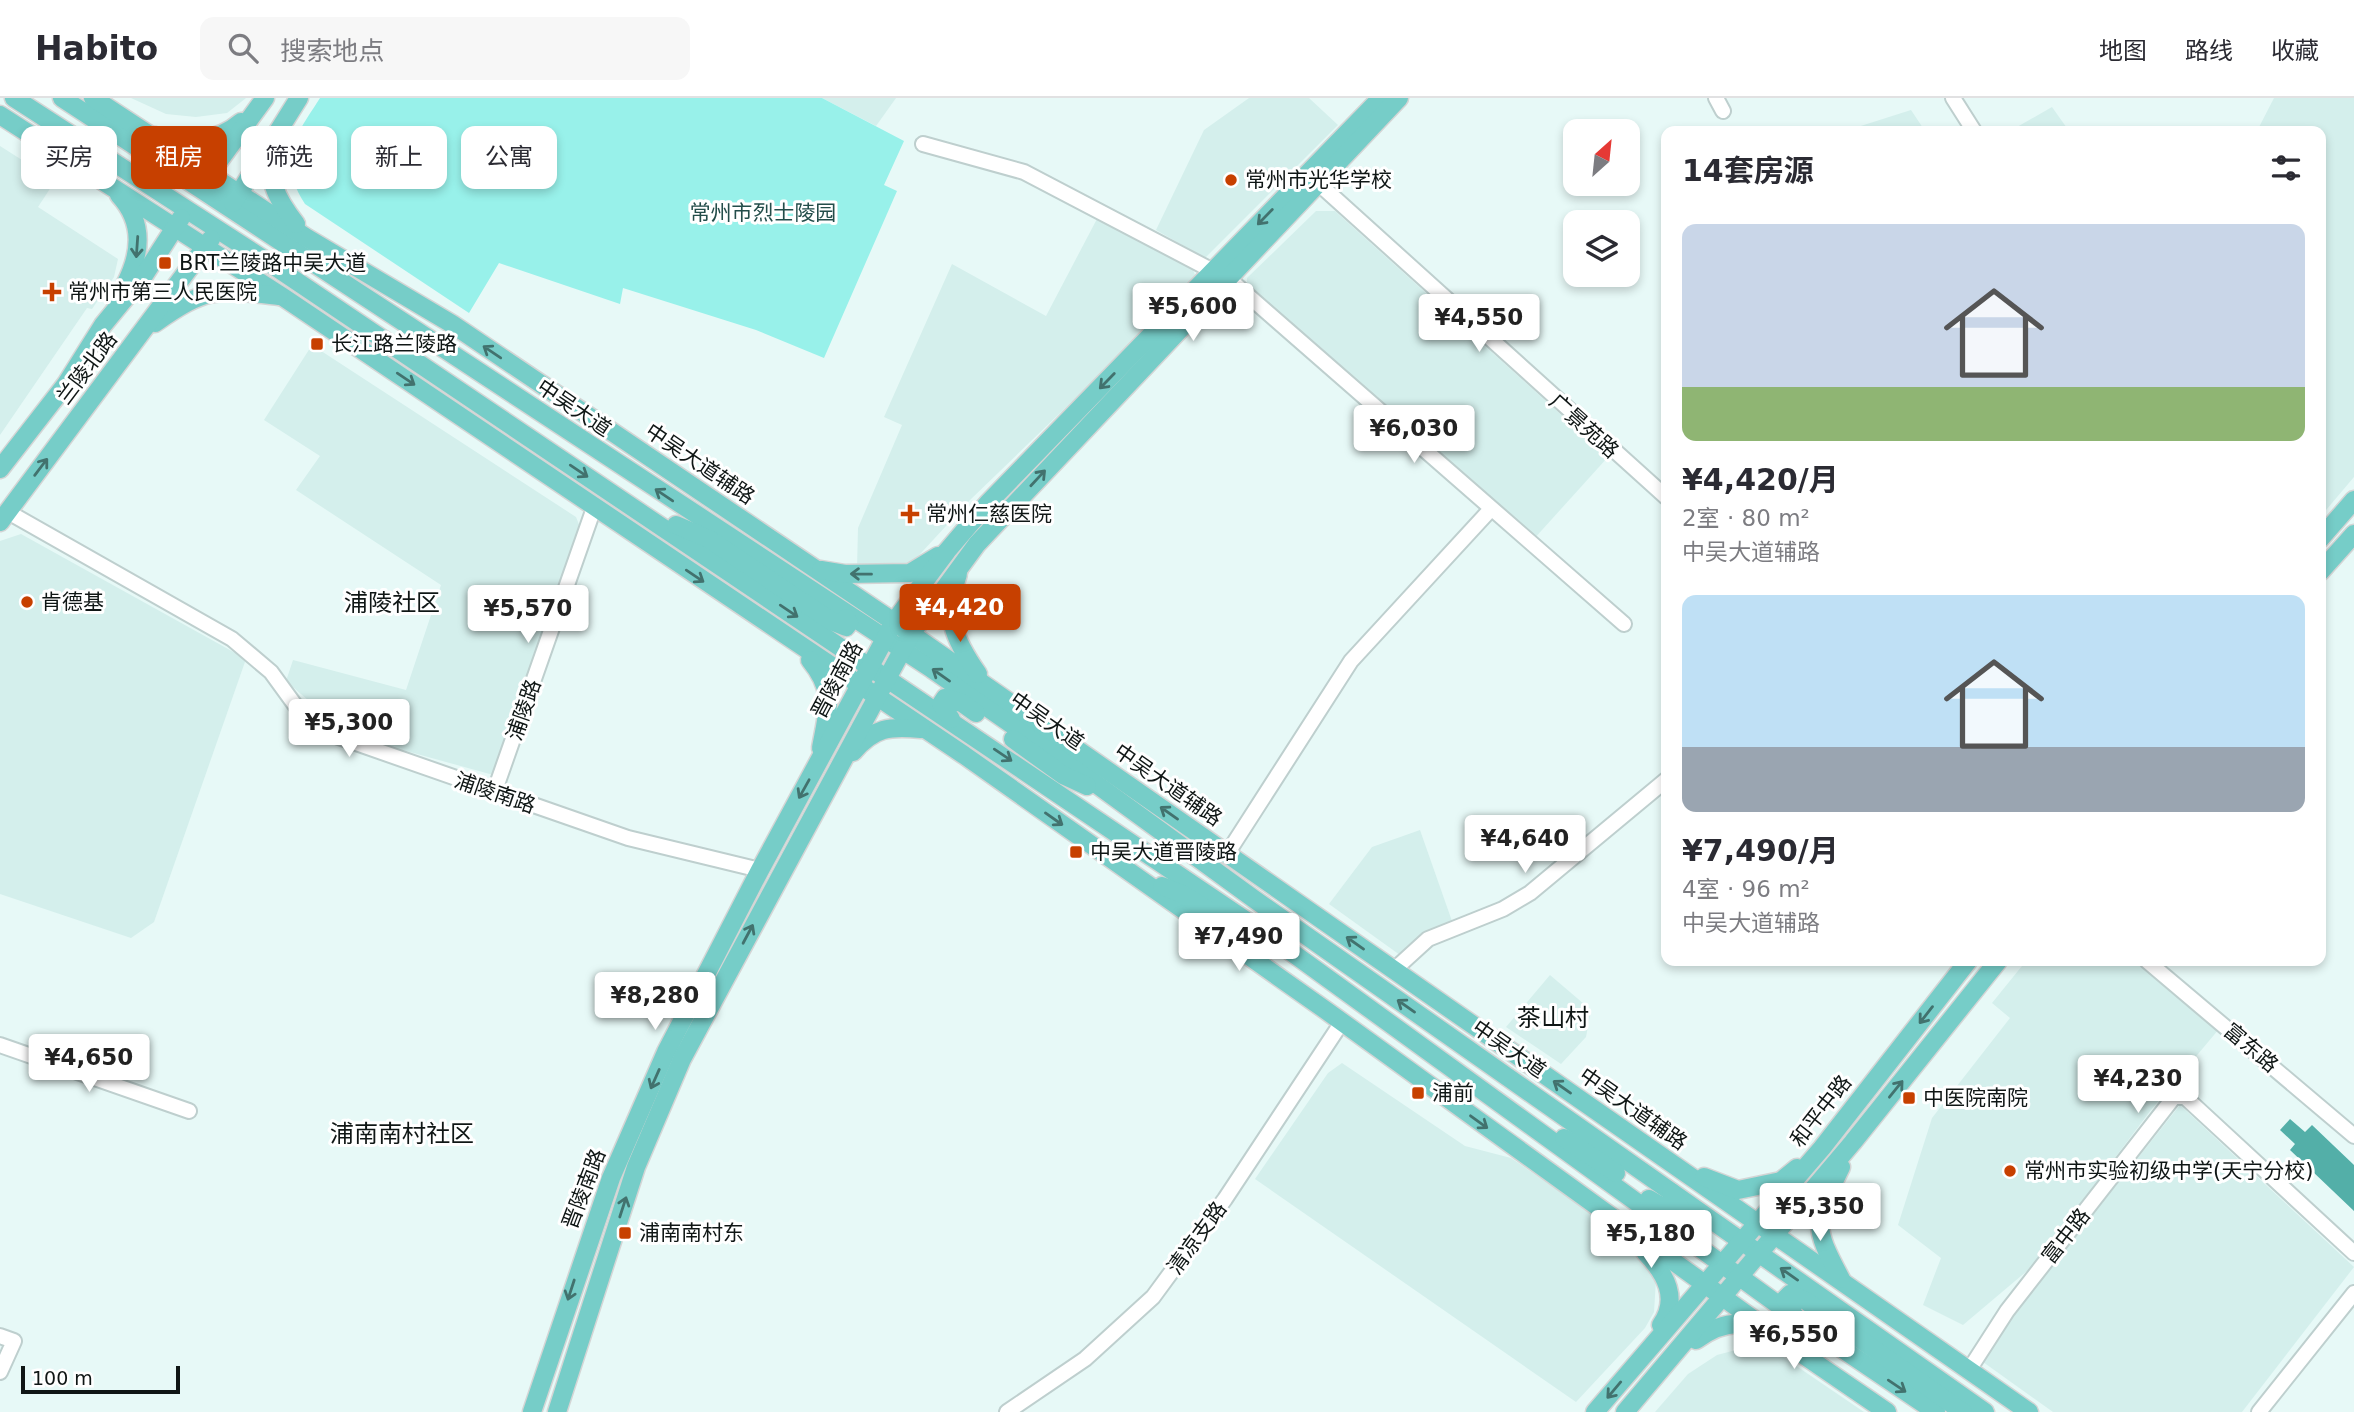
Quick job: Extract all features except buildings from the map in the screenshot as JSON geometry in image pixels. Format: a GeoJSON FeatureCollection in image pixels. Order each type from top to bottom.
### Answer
{"type":"FeatureCollection","features":[{"type":"Feature","properties":{"kind":"main road"},"geometry":{"type":"LineString","coordinates":[[14,98],[58,126]]}},
{"type":"Feature","properties":{"kind":"main road"},"geometry":{"type":"LineString","coordinates":[[62,98],[131,135]]}},
{"type":"Feature","properties":{"kind":"main road"},"geometry":{"type":"LineString","coordinates":[[79,98],[131,132]]}},
{"type":"Feature","properties":{"kind":"main road"},"geometry":{"type":"LineString","coordinates":[[93,98],[131,131]]}},
{"type":"Feature","properties":{"kind":"main road","name":"晋陵南路"},"geometry":{"type":"LineString","coordinates":[[557,1412],[636,1167],[682,1059],[911,634],[995,524],[1381,98]]}},
{"type":"Feature","properties":{"kind":"main road","name":"晋陵南路"},"geometry":{"type":"LineString","coordinates":[[531,1412],[611,1178],[666,1052],[760,870],[894,622],[947,551],[989,503],[1221,275],[1318,184],[1399,98]]}},
{"type":"Feature","properties":{"kind":"main road"},"geometry":{"type":"LineString","coordinates":[[227,133],[264,99]]}},
{"type":"Feature","properties":{"kind":"main road","name":"兰陵北路"},"geometry":{"type":"LineString","coordinates":[[227,150],[264,99]]}},
{"type":"Feature","properties":{"kind":"main road"},"geometry":{"type":"LineString","coordinates":[[0,101],[51,126]]}},
{"type":"Feature","properties":{"kind":"main road"},"geometry":{"type":"LineString","coordinates":[[294,106],[271,163],[271,186],[307,238]]}},
{"type":"Feature","properties":{"kind":"main road","name":"兰陵北路"},"geometry":{"type":"LineString","coordinates":[[4,517],[206,246],[294,106]]}},
{"type":"Feature","properties":{"kind":"main road"},"geometry":{"type":"LineString","coordinates":[[0,115],[21,128]]}},
{"type":"Feature","properties":{"kind":"main road"},"geometry":{"type":"LineString","coordinates":[[117,163],[758,589],[1272,938],[1740,1278],[1936,1412]]}},
{"type":"Feature","properties":{"kind":"main road"},"geometry":{"type":"LineString","coordinates":[[125,168],[131,170]]}},
{"type":"Feature","properties":{"kind":"main road"},"geometry":{"type":"LineString","coordinates":[[103,325],[134,268],[139,246],[130,207],[114,189]]}},
{"type":"Feature","properties":{"kind":"main road"},"geometry":{"type":"LineString","coordinates":[[115,189],[283,297],[992,775],[1342,1022],[1755,1321],[1887,1412]]}},
{"type":"Feature","properties":{"kind":"main road","name":"兰陵北路"},"geometry":{"type":"LineString","coordinates":[[0,469],[66,384],[103,325],[145,274],[199,189]]}},
{"type":"Feature","properties":{"kind":"main road","name":"中吴大道"},"geometry":{"type":"LineString","coordinates":[[216,189],[235,201],[284,243],[902,650],[1066,762],[1329,952],[1985,1412]]}},
{"type":"Feature","properties":{"kind":"main road","name":"中吴大道辅路"},"geometry":{"type":"LineString","coordinates":[[235,201],[307,238],[452,324],[816,569],[2029,1412]]}},
{"type":"Feature","properties":{"kind":"main road"},"geometry":{"type":"LineString","coordinates":[[271,264],[264,248],[268,241],[284,243]]}},
{"type":"Feature","properties":{"kind":"main road"},"geometry":{"type":"LineString","coordinates":[[141,333],[190,298],[209,292],[231,291],[283,297],[312,304],[353,327],[382,338]]}},
{"type":"Feature","properties":{"kind":"main road"},"geometry":{"type":"LineString","coordinates":[[365,297],[452,324]]}},
{"type":"Feature","properties":{"kind":"main road"},"geometry":{"type":"LineString","coordinates":[[521,371],[537,392],[586,427],[615,463]]}},
{"type":"Feature","properties":{"kind":"main road"},"geometry":{"type":"LineString","coordinates":[[473,400],[492,420],[529,446],[558,483]]}},
{"type":"Feature","properties":{"kind":"main road"},"geometry":{"type":"LineString","coordinates":[[2326,532],[2354,500]]}},
{"type":"Feature","properties":{"kind":"main road"},"geometry":{"type":"LineString","coordinates":[[634,508],[709,539],[831,621],[846,627],[849,623],[844,614]]}},
{"type":"Feature","properties":{"kind":"main road"},"geometry":{"type":"LineString","coordinates":[[717,530],[750,537],[790,561],[845,574],[910,573],[947,551]]}},
{"type":"Feature","properties":{"kind":"main road"},"geometry":{"type":"LineString","coordinates":[[2326,565],[2354,534]]}},
{"type":"Feature","properties":{"kind":"main road"},"geometry":{"type":"LineString","coordinates":[[634,535],[690,553],[739,586],[758,589]]}},
{"type":"Feature","properties":{"kind":"main road"},"geometry":{"type":"LineString","coordinates":[[961,566],[952,594],[952,625],[957,645],[986,685]]}},
{"type":"Feature","properties":{"kind":"main road"},"geometry":{"type":"LineString","coordinates":[[799,646],[825,678],[828,704],[819,761]]}},
{"type":"Feature","properties":{"kind":"main road"},"geometry":{"type":"LineString","coordinates":[[953,723],[941,704],[945,698],[962,703],[1063,775],[1121,802]]}},
{"type":"Feature","properties":{"kind":"main road"},"geometry":{"type":"LineString","coordinates":[[926,704],[992,775]]}},
{"type":"Feature","properties":{"kind":"main road"},"geometry":{"type":"LineString","coordinates":[[835,773],[864,738],[892,726],[924,729]]}},
{"type":"Feature","properties":{"kind":"main road"},"geometry":{"type":"LineString","coordinates":[[1066,762],[1134,788]]}},
{"type":"Feature","properties":{"kind":"main road"},"geometry":{"type":"LineString","coordinates":[[1246,867],[1258,885],[1281,902],[1329,952]]}},
{"type":"Feature","properties":{"kind":"main road"},"geometry":{"type":"LineString","coordinates":[[1135,876],[1182,894],[1236,928],[1272,938]]}},
{"type":"Feature","properties":{"kind":"main road"},"geometry":{"type":"LineString","coordinates":[[1233,912],[1285,936],[1367,996],[1379,1000],[1382,996],[1377,985]]}},
{"type":"Feature","properties":{"kind":"main road","name":"和平中路"},"geometry":{"type":"LineString","coordinates":[[1595,1412],[1822,1148],[1964,966]]}},
{"type":"Feature","properties":{"kind":"main road","name":"和平中路"},"geometry":{"type":"LineString","coordinates":[[1625,1412],[1853,1142],[1994,966]]}},
{"type":"Feature","properties":{"kind":"main road"},"geometry":{"type":"LineString","coordinates":[[1429,1054],[1420,1040],[1423,1035],[1437,1037],[1518,1094],[1589,1133]]}},
{"type":"Feature","properties":{"kind":"main road"},"geometry":{"type":"LineString","coordinates":[[1482,1091],[1586,1151],[1665,1210],[1675,1214],[1680,1208],[1669,1188]]}},
{"type":"Feature","properties":{"kind":"main road"},"geometry":{"type":"LineString","coordinates":[[1543,1101],[1600,1126],[1650,1161],[1677,1167],[1738,1190],[1781,1181],[1822,1148]]}},
{"type":"Feature","properties":{"kind":"main road"},"geometry":{"type":"LineString","coordinates":[[1512,1113],[1555,1177]]}},
{"type":"Feature","properties":{"kind":"main road"},"geometry":{"type":"LineString","coordinates":[[1842,1282],[1819,1238],[1821,1206],[1853,1142]]}},
{"type":"Feature","properties":{"kind":"main road"},"geometry":{"type":"LineString","coordinates":[[1619,1224],[1663,1271],[1671,1303],[1664,1320],[1632,1367]]}},
{"type":"Feature","properties":{"kind":"main road"},"geometry":{"type":"LineString","coordinates":[[1795,1317],[1785,1299],[1790,1294],[1806,1301],[1963,1412]]}},
{"type":"Feature","properties":{"kind":"main road"},"geometry":{"type":"LineString","coordinates":[[1755,1321],[1835,1344]]}},
{"type":"Feature","properties":{"kind":"main road"},"geometry":{"type":"LineString","coordinates":[[1900,1322],[1943,1383]]}},
{"type":"Feature","properties":{"kind":"main road"},"geometry":{"type":"LineString","coordinates":[[1676,1354],[1712,1328],[1732,1324],[1756,1327],[1789,1345]]}},
{"type":"Feature","properties":{"kind":"street"},"geometry":{"type":"LineString","coordinates":[[1716,98],[1723,111]]}},
{"type":"Feature","properties":{"kind":"street"},"geometry":{"type":"LineString","coordinates":[[1953,98],[1971,126]]}},
{"type":"Feature","properties":{"kind":"street"},"geometry":{"type":"LineString","coordinates":[[923,144],[1024,172],[1221,275],[1624,624]]}},
{"type":"Feature","properties":{"kind":"street","name":"广景苑路"},"geometry":{"type":"LineString","coordinates":[[1318,184],[1661,493]]}},
{"type":"Feature","properties":{"kind":"street","name":"浦陵路"},"geometry":{"type":"LineString","coordinates":[[494,793],[594,508]]}},
{"type":"Feature","properties":{"kind":"street"},"geometry":{"type":"LineString","coordinates":[[1227,854],[1351,661],[1491,509]]}},
{"type":"Feature","properties":{"kind":"street","name":"浦陵南路"},"geometry":{"type":"LineString","coordinates":[[4,517],[232,639],[271,672],[295,705],[315,726],[494,793],[628,838],[760,870]]}},
{"type":"Feature","properties":{"kind":"street"},"geometry":{"type":"LineString","coordinates":[[1394,970],[1428,939],[1503,909],[1530,893],[1661,784]]}},
{"type":"Feature","properties":{"kind":"street","name":"富东路"},"geometry":{"type":"LineString","coordinates":[[2153,966],[2354,1136]]}},
{"type":"Feature","properties":{"kind":"street","name":"清凉支路"},"geometry":{"type":"LineString","coordinates":[[1007,1412],[1085,1359],[1153,1297],[1218,1209],[1342,1022]]}},
{"type":"Feature","properties":{"kind":"street"},"geometry":{"type":"LineString","coordinates":[[0,1045],[189,1111]]}},
{"type":"Feature","properties":{"kind":"street","name":"富中路"},"geometry":{"type":"LineString","coordinates":[[1969,1370],[2007,1311],[2174,1097],[2185,1097],[2354,1253]]}},
{"type":"Feature","properties":{"kind":"street"},"geometry":{"type":"LineString","coordinates":[[2259,1412],[2354,1293]]}},
{"type":"Feature","properties":{"kind":"street"},"geometry":{"type":"LineString","coordinates":[[0,1336],[14,1341],[0,1372]]}},
{"type":"Feature","properties":{"kind":"shaded area"},"geometry":{"type":"Polygon","coordinates":[[[131,98],[246,98],[227,113],[196,117],[166,114],[131,98]]]}},
{"type":"Feature","properties":{"kind":"shaded area"},"geometry":{"type":"Polygon","coordinates":[[[822,98],[896,98],[876,126],[822,98]]]}},
{"type":"Feature","properties":{"kind":"shaded area","name":"常州市光华学校"},"geometry":{"type":"Polygon","coordinates":[[[1249,98],[1309,98],[1338,125],[1205,258],[1156,230],[1204,130],[1249,98]]]}},
{"type":"Feature","properties":{"kind":"shaded area"},"geometry":{"type":"Polygon","coordinates":[[[2274,98],[2354,98],[2354,477],[2326,510],[2326,126],[2260,126],[2274,98]]]}},
{"type":"Feature","properties":{"kind":"shaded area"},"geometry":{"type":"Polygon","coordinates":[[[2052,107],[2065,126],[2019,126],[2052,107]]]}},
{"type":"Feature","properties":{"kind":"shaded area"},"geometry":{"type":"Polygon","coordinates":[[[1911,110],[1922,126],[1861,126],[1911,110]]]}},
{"type":"Feature","properties":{"kind":"shaded area","name":"常州市第三人民医院"},"geometry":{"type":"Polygon","coordinates":[[[0,146],[21,159],[21,189],[50,189],[38,207],[118,259],[114,277],[92,309],[87,308],[0,435],[0,146]]]}},
{"type":"Feature","properties":{"kind":"shaded area"},"geometry":{"type":"Polygon","coordinates":[[[1316,211],[1335,211],[1608,457],[1533,540],[1247,289],[1247,278],[1316,211]]]}},
{"type":"Feature","properties":{"kind":"shaded area"},"geometry":{"type":"Polygon","coordinates":[[[1098,217],[1192,267],[1195,275],[1084,390],[970,500],[898,578],[857,568],[858,528],[902,425],[884,417],[952,264],[1046,316],[1098,217]]]}},
{"type":"Feature","properties":{"kind":"shaded area"},"geometry":{"type":"Polygon","coordinates":[[[312,345],[576,517],[580,527],[497,776],[348,735],[286,681],[293,660],[406,690],[441,585],[296,490],[320,456],[264,420],[312,345]]]}},
{"type":"Feature","properties":{"kind":"shaded area"},"geometry":{"type":"Polygon","coordinates":[[[21,534],[246,659],[154,922],[131,938],[0,894],[0,541],[21,534]]]}},
{"type":"Feature","properties":{"kind":"shaded area"},"geometry":{"type":"Polygon","coordinates":[[[1420,830],[1453,924],[1400,955],[1329,904],[1372,847],[1420,830]]]}},
{"type":"Feature","properties":{"kind":"shaded area","name":"常州市实验初级中学(天宁分校)"},"geometry":{"type":"Polygon","coordinates":[[[2022,966],[2147,966],[2219,1029],[2151,1110],[2034,1265],[1963,1325],[1923,1305],[1941,1258],[1898,1225],[1932,1118],[2010,1018],[1992,1003],[2022,966]]]}},
{"type":"Feature","properties":{"kind":"shaded area"},"geometry":{"type":"Polygon","coordinates":[[[1550,975],[1591,1010],[1586,1037],[1561,1064],[1506,1027],[1550,975]]]}},
{"type":"Feature","properties":{"kind":"shaded area"},"geometry":{"type":"Polygon","coordinates":[[[1342,1063],[1465,1146],[1511,1158],[1614,1229],[1647,1260],[1656,1280],[1654,1312],[1645,1328],[1576,1402],[1255,1179],[1328,1073],[1342,1063]]]}},
{"type":"Feature","properties":{"kind":"shaded area"},"geometry":{"type":"Polygon","coordinates":[[[2180,1105],[2354,1267],[2242,1412],[2053,1412],[1983,1362],[2013,1315],[2180,1105]]]}},
{"type":"Feature","properties":{"kind":"shaded area"},"geometry":{"type":"Polygon","coordinates":[[[2290,1119],[2305,1132],[2312,1125],[2354,1165],[2354,1211],[2290,1150],[2295,1144],[2280,1130],[2290,1119]]]}},
{"type":"Feature","properties":{"kind":"shaded area"},"geometry":{"type":"Polygon","coordinates":[[[1747,1347],[1773,1350],[1864,1412],[1655,1412],[1688,1374],[1717,1355],[1747,1347]]]}},
{"type":"Feature","properties":{"kind":"green space","name":"常州市烈士陵园"},"geometry":{"type":"Polygon","coordinates":[[[320,98],[822,98],[904,141],[884,185],[897,191],[824,358],[756,330],[623,288],[620,304],[499,263],[469,313],[305,204],[297,189],[337,189],[337,126],[303,125],[320,98]]]}},
{"type":"Feature","properties":{"kind":"place","name":"常州市光华学校"},"geometry":{"type":"Point","coordinates":[1231,180]}},
{"type":"Feature","properties":{"kind":"place","name":"BRT兰陵路中吴大道"},"geometry":{"type":"Point","coordinates":[165,263]}},
{"type":"Feature","properties":{"kind":"place","name":"常州市第三人民医院"},"geometry":{"type":"Point","coordinates":[52,292]}},
{"type":"Feature","properties":{"kind":"place","name":"长江路兰陵路"},"geometry":{"type":"Point","coordinates":[317,344]}},
{"type":"Feature","properties":{"kind":"place","name":"常州仁慈医院"},"geometry":{"type":"Point","coordinates":[910,514]}},
{"type":"Feature","properties":{"kind":"place","name":"肯德基"},"geometry":{"type":"Point","coordinates":[27,602]}},
{"type":"Feature","properties":{"kind":"place","name":"中吴大道晋陵路"},"geometry":{"type":"Point","coordinates":[1076,852]}},
{"type":"Feature","properties":{"kind":"place","name":"浦前"},"geometry":{"type":"Point","coordinates":[1418,1093]}},
{"type":"Feature","properties":{"kind":"place","name":"中医院南院"},"geometry":{"type":"Point","coordinates":[1909,1098]}},
{"type":"Feature","properties":{"kind":"place","name":"常州市实验初级中学(天宁分校)"},"geometry":{"type":"Point","coordinates":[2010,1171]}},
{"type":"Feature","properties":{"kind":"place","name":"浦南南村东"},"geometry":{"type":"Point","coordinates":[625,1233]}},
{"type":"Feature","properties":{"kind":"district","name":"浦陵社区"},"geometry":{"type":"Point","coordinates":[392,603]}},
{"type":"Feature","properties":{"kind":"district","name":"茶山村"},"geometry":{"type":"Point","coordinates":[1553,1018]}},
{"type":"Feature","properties":{"kind":"district","name":"浦南南村社区"},"geometry":{"type":"Point","coordinates":[402,1134]}}]}
